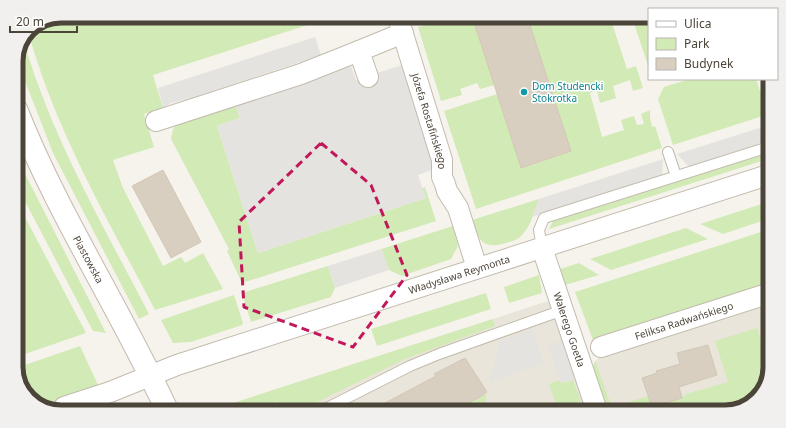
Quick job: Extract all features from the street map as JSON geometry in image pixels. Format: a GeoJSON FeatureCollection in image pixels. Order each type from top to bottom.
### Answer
{"type":"FeatureCollection","features":[{"type":"Feature","properties":{"kind":"street"},"geometry":{"type":"LineString","coordinates":[[156,121],[301,74],[359,51],[400,26]]}},
{"type":"Feature","properties":{"kind":"street","name":"Józefa Rostafińskiego"},"geometry":{"type":"LineString","coordinates":[[400,26],[442,160],[442,177],[447,191],[458,208],[477,268]]}},
{"type":"Feature","properties":{"kind":"street"},"geometry":{"type":"LineString","coordinates":[[359,51],[368,77]]}},
{"type":"Feature","properties":{"kind":"street","name":"Piastowska"},"geometry":{"type":"LineString","coordinates":[[23,126],[54,194],[151,376],[165,405]]}},
{"type":"Feature","properties":{"kind":"street","name":"Władysława Reymonta"},"geometry":{"type":"LineString","coordinates":[[70,405],[151,376],[177,365],[763,177]]}},
{"type":"Feature","properties":{"kind":"street","name":"Walerego Goetla"},"geometry":{"type":"LineString","coordinates":[[542,248],[562,310],[596,405]]}},
{"type":"Feature","properties":{"kind":"street","name":"Feliksa Radwańskiego"},"geometry":{"type":"LineString","coordinates":[[601,347],[763,295]]}},
{"type":"Feature","properties":{"kind":"lane"},"geometry":{"type":"LineString","coordinates":[[542,248],[539,230],[544,218],[763,149]]}},
{"type":"Feature","properties":{"kind":"lane"},"geometry":{"type":"LineString","coordinates":[[668,152],[676,176]]}},
{"type":"Feature","properties":{"kind":"lane"},"geometry":{"type":"LineString","coordinates":[[333,405],[425,360],[562,310]]}},
{"type":"Feature","properties":{"kind":"highlighted area"},"geometry":{"type":"Polygon","coordinates":[[[321,143],[371,185],[407,275],[353,347],[244,307],[239,222],[321,143]]]}},
{"type":"Feature","properties":{"kind":"shaded area"},"geometry":{"type":"Polygon","coordinates":[[[315,37],[321,55],[192,98],[171,103],[163,108],[158,88],[315,37]]]}},
{"type":"Feature","properties":{"kind":"shaded area"},"geometry":{"type":"Polygon","coordinates":[[[350,64],[356,80],[402,65],[434,169],[418,175],[426,198],[258,253],[217,126],[240,118],[237,109],[233,105],[301,85],[350,64]]]}},
{"type":"Feature","properties":{"kind":"shaded area"},"geometry":{"type":"Polygon","coordinates":[[[763,127],[763,143],[689,167],[677,154],[763,127]]]}},
{"type":"Feature","properties":{"kind":"shaded area"},"geometry":{"type":"Polygon","coordinates":[[[663,159],[662,176],[532,217],[539,199],[663,159]]]}},
{"type":"Feature","properties":{"kind":"shaded area"},"geometry":{"type":"Polygon","coordinates":[[[381,249],[389,270],[335,288],[328,266],[381,249]]]}},
{"type":"Feature","properties":{"kind":"shaded area"},"geometry":{"type":"Polygon","coordinates":[[[548,301],[586,405],[227,405],[548,301]]]}},
{"type":"Feature","properties":{"kind":"shaded area"},"geometry":{"type":"Polygon","coordinates":[[[763,302],[762,377],[754,392],[746,399],[737,403],[725,405],[604,405],[593,367],[599,356],[763,302]]]}},
{"type":"Feature","properties":{"kind":"shaded area"},"geometry":{"type":"Polygon","coordinates":[[[532,329],[544,363],[489,382],[499,346],[498,341],[532,329]]]}},
{"type":"Feature","properties":{"kind":"shaded area"},"geometry":{"type":"Polygon","coordinates":[[[562,340],[576,378],[561,383],[548,346],[562,340]]]}},
{"type":"Feature","properties":{"kind":"green space"},"geometry":{"type":"Polygon","coordinates":[[[314,23],[153,75],[163,108],[144,114],[154,147],[113,160],[123,188],[163,266],[181,257],[185,263],[203,253],[223,289],[155,310],[84,174],[39,68],[30,39],[40,29],[54,24],[314,23]]]}},
{"type":"Feature","properties":{"kind":"green space"},"geometry":{"type":"Polygon","coordinates":[[[434,23],[474,23],[495,85],[480,89],[477,83],[460,89],[462,95],[441,101],[418,27],[434,23]]]}},
{"type":"Feature","properties":{"kind":"green space"},"geometry":{"type":"Polygon","coordinates":[[[529,23],[612,23],[627,69],[636,66],[643,88],[633,91],[630,80],[613,86],[616,98],[600,103],[597,91],[590,93],[602,137],[624,130],[621,120],[634,116],[637,125],[644,124],[641,114],[650,110],[652,127],[655,126],[662,148],[476,209],[444,111],[497,94],[521,168],[544,161],[543,158],[548,159],[571,151],[529,23]]]}},
{"type":"Feature","properties":{"kind":"green space"},"geometry":{"type":"Polygon","coordinates":[[[634,23],[648,23],[648,66],[634,23]]]}},
{"type":"Feature","properties":{"kind":"green space"},"geometry":{"type":"Polygon","coordinates":[[[26,47],[49,112],[64,147],[149,314],[139,319],[53,153],[23,76],[23,59],[26,47]]]}},
{"type":"Feature","properties":{"kind":"green space"},"geometry":{"type":"Polygon","coordinates":[[[687,80],[756,80],[760,91],[763,90],[763,116],[673,145],[658,99],[664,87],[687,80]]]}},
{"type":"Feature","properties":{"kind":"green space"},"geometry":{"type":"Polygon","coordinates":[[[233,105],[237,109],[240,118],[217,126],[258,253],[426,198],[422,188],[425,187],[436,221],[242,283],[227,251],[229,249],[171,139],[173,129],[176,125],[233,105]]]}},
{"type":"Feature","properties":{"kind":"green space"},"geometry":{"type":"Polygon","coordinates":[[[763,154],[763,161],[549,229],[553,221],[763,154]]]}},
{"type":"Feature","properties":{"kind":"green space"},"geometry":{"type":"Polygon","coordinates":[[[23,170],[106,333],[93,331],[23,197],[23,170]]]}},
{"type":"Feature","properties":{"kind":"green space"},"geometry":{"type":"Polygon","coordinates":[[[539,199],[530,223],[519,238],[506,243],[492,245],[483,242],[479,238],[472,220],[539,199]]]}},
{"type":"Feature","properties":{"kind":"green space"},"geometry":{"type":"Polygon","coordinates":[[[763,204],[763,221],[723,234],[700,224],[763,204]]]}},
{"type":"Feature","properties":{"kind":"green space"},"geometry":{"type":"Polygon","coordinates":[[[23,213],[86,333],[23,355],[23,213]]]}},
{"type":"Feature","properties":{"kind":"green space"},"geometry":{"type":"Polygon","coordinates":[[[453,226],[458,246],[451,259],[402,276],[389,270],[381,249],[453,226]]]}},
{"type":"Feature","properties":{"kind":"green space"},"geometry":{"type":"Polygon","coordinates":[[[686,228],[708,239],[611,270],[590,259],[686,228]]]}},
{"type":"Feature","properties":{"kind":"green space"},"geometry":{"type":"Polygon","coordinates":[[[763,231],[763,289],[597,341],[593,340],[575,292],[763,231]]]}},
{"type":"Feature","properties":{"kind":"green space"},"geometry":{"type":"Polygon","coordinates":[[[579,263],[599,275],[565,285],[560,269],[579,263]]]}},
{"type":"Feature","properties":{"kind":"green space"},"geometry":{"type":"Polygon","coordinates":[[[328,266],[335,288],[331,297],[251,322],[242,293],[328,266]]]}},
{"type":"Feature","properties":{"kind":"green space"},"geometry":{"type":"Polygon","coordinates":[[[539,275],[542,293],[509,303],[504,287],[539,275]]]}},
{"type":"Feature","properties":{"kind":"green space"},"geometry":{"type":"Polygon","coordinates":[[[486,293],[491,309],[377,346],[371,329],[486,293]]]}},
{"type":"Feature","properties":{"kind":"green space"},"geometry":{"type":"Polygon","coordinates":[[[234,295],[243,323],[242,325],[191,342],[173,343],[161,320],[234,295]]]}},
{"type":"Feature","properties":{"kind":"green space"},"geometry":{"type":"Polygon","coordinates":[[[493,319],[495,326],[405,359],[311,405],[290,405],[289,402],[279,405],[277,401],[269,405],[227,405],[493,319]]]}},
{"type":"Feature","properties":{"kind":"green space"},"geometry":{"type":"Polygon","coordinates":[[[757,328],[763,347],[763,372],[759,384],[754,392],[750,396],[722,405],[659,405],[682,398],[686,394],[728,382],[715,341],[757,328]]]}},
{"type":"Feature","properties":{"kind":"green space"},"geometry":{"type":"Polygon","coordinates":[[[80,346],[98,385],[49,403],[36,396],[29,388],[25,379],[23,366],[80,346]]]}},
{"type":"Feature","properties":{"kind":"green space"},"geometry":{"type":"Polygon","coordinates":[[[595,360],[611,405],[604,405],[592,372],[595,360]]]}},
{"type":"Feature","properties":{"kind":"green space"},"geometry":{"type":"Polygon","coordinates":[[[560,380],[561,383],[573,380],[581,401],[570,405],[557,405],[549,384],[560,380]]]}},
{"type":"Feature","properties":{"kind":"green space"},"geometry":{"type":"Polygon","coordinates":[[[487,394],[485,405],[466,405],[487,394]]]}},
{"type":"Feature","properties":{"kind":"green space"},"geometry":{"type":"Polygon","coordinates":[[[648,396],[651,405],[620,405],[648,396]]]}},
{"type":"Feature","properties":{"kind":"building","name":"Dom Studencki Stokrotka"},"geometry":{"type":"Polygon","coordinates":[[[474,23],[529,23],[571,151],[521,168],[474,23]]]}},
{"type":"Feature","properties":{"kind":"building"},"geometry":{"type":"Polygon","coordinates":[[[163,170],[201,242],[171,258],[132,186],[163,170]]]}},
{"type":"Feature","properties":{"kind":"building"},"geometry":{"type":"Polygon","coordinates":[[[708,345],[717,375],[679,387],[682,398],[659,405],[651,405],[642,378],[657,373],[656,371],[680,364],[677,353],[708,345]]]}},
{"type":"Feature","properties":{"kind":"building"},"geometry":{"type":"Polygon","coordinates":[[[465,358],[487,392],[464,405],[381,405],[436,376],[434,374],[465,358]]]}},
{"type":"Feature","properties":{"kind":"place","name":"Dom Studencki Stokrotka"},"geometry":{"type":"Point","coordinates":[524,92]}}]}
